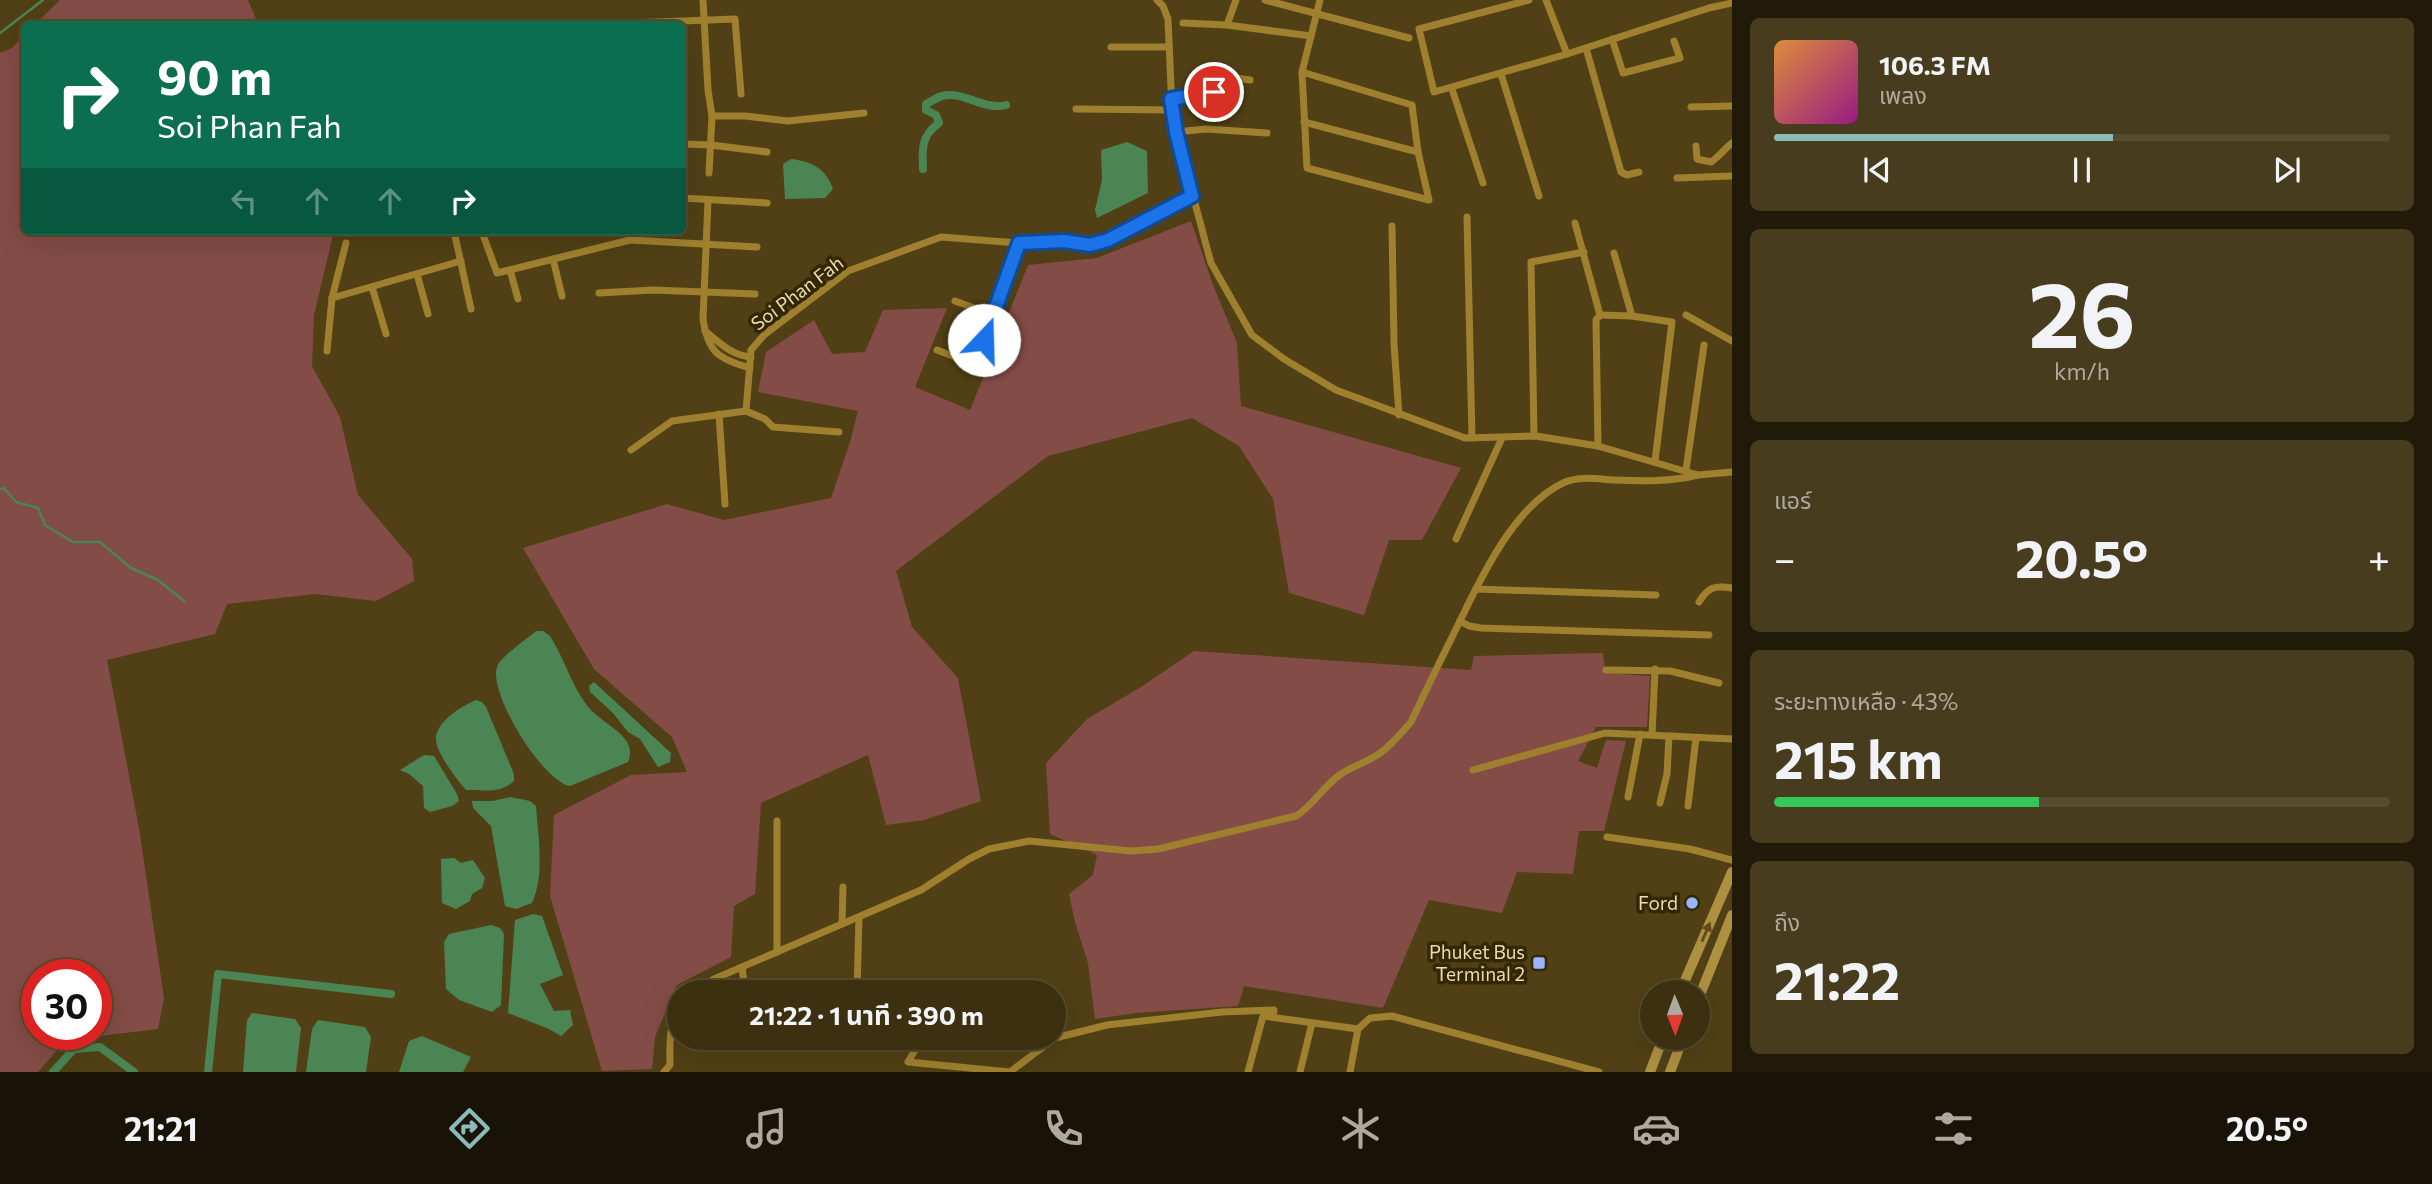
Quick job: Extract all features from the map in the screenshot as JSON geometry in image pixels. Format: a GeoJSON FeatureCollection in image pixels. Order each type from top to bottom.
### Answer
{"type":"FeatureCollection","features":[{"type":"Feature","properties":{"kind":"main road"},"geometry":{"type":"LineString","coordinates":[[1686,980],[1732,872]]}},
{"type":"Feature","properties":{"kind":"main road"},"geometry":{"type":"LineString","coordinates":[[1706,980],[1732,915]]}},
{"type":"Feature","properties":{"kind":"main road"},"geometry":{"type":"LineString","coordinates":[[1650,1072],[1658,1050]]}},
{"type":"Feature","properties":{"kind":"main road"},"geometry":{"type":"LineString","coordinates":[[1670,1072],[1678,1050]]}},
{"type":"Feature","properties":{"kind":"street"},"geometry":{"type":"LineString","coordinates":[[703,0],[712,116],[709,173]]}},
{"type":"Feature","properties":{"kind":"street"},"geometry":{"type":"LineString","coordinates":[[1157,0],[1163,6],[1168,19],[1171,99],[1176,132],[1210,263],[1252,335],[1284,359],[1336,390],[1465,438],[1534,436],[1598,446],[1698,475]]}},
{"type":"Feature","properties":{"kind":"street"},"geometry":{"type":"LineString","coordinates":[[1227,25],[1236,0]]}},
{"type":"Feature","properties":{"kind":"street"},"geometry":{"type":"LineString","coordinates":[[1265,0],[1409,38]]}},
{"type":"Feature","properties":{"kind":"street"},"geometry":{"type":"LineString","coordinates":[[1302,72],[1412,105],[1418,152],[1429,200],[1307,168],[1302,72],[1320,0]]}},
{"type":"Feature","properties":{"kind":"street"},"geometry":{"type":"LineString","coordinates":[[1529,0],[1419,29],[1434,92],[1567,54],[1709,8],[1732,4]]}},
{"type":"Feature","properties":{"kind":"street"},"geometry":{"type":"LineString","coordinates":[[1546,0],[1567,54]]}},
{"type":"Feature","properties":{"kind":"street"},"geometry":{"type":"LineString","coordinates":[[686,22],[735,19],[741,94]]}},
{"type":"Feature","properties":{"kind":"street"},"geometry":{"type":"LineString","coordinates":[[1183,23],[1227,25],[1311,36]]}},
{"type":"Feature","properties":{"kind":"street"},"geometry":{"type":"LineString","coordinates":[[1612,40],[1623,74],[1680,58],[1674,41]]}},
{"type":"Feature","properties":{"kind":"street"},"geometry":{"type":"LineString","coordinates":[[1111,47],[1168,47]]}},
{"type":"Feature","properties":{"kind":"street"},"geometry":{"type":"LineString","coordinates":[[1586,48],[1621,172],[1627,175],[1639,172]]}},
{"type":"Feature","properties":{"kind":"street"},"geometry":{"type":"LineString","coordinates":[[1501,74],[1539,196]]}},
{"type":"Feature","properties":{"kind":"street"},"geometry":{"type":"LineString","coordinates":[[1171,99],[1214,92],[1214,75],[1250,80]]}},
{"type":"Feature","properties":{"kind":"street"},"geometry":{"type":"LineString","coordinates":[[1452,89],[1483,183]]}},
{"type":"Feature","properties":{"kind":"street"},"geometry":{"type":"LineString","coordinates":[[1690,107],[1732,106]]}},
{"type":"Feature","properties":{"kind":"street"},"geometry":{"type":"LineString","coordinates":[[1076,109],[1172,110]]}},
{"type":"Feature","properties":{"kind":"street"},"geometry":{"type":"LineString","coordinates":[[712,116],[745,116],[788,121],[864,113]]}},
{"type":"Feature","properties":{"kind":"street"},"geometry":{"type":"LineString","coordinates":[[1304,122],[1418,152]]}},
{"type":"Feature","properties":{"kind":"street"},"geometry":{"type":"LineString","coordinates":[[1176,132],[1206,129],[1267,133]]}},
{"type":"Feature","properties":{"kind":"street"},"geometry":{"type":"LineString","coordinates":[[1696,146],[1697,159],[1711,162],[1721,156],[1732,143]]}},
{"type":"Feature","properties":{"kind":"street"},"geometry":{"type":"LineString","coordinates":[[686,144],[767,152]]}},
{"type":"Feature","properties":{"kind":"street"},"geometry":{"type":"LineString","coordinates":[[1677,178],[1732,176]]}},
{"type":"Feature","properties":{"kind":"street","name":"Soi Phan Fah"},"geometry":{"type":"LineString","coordinates":[[746,411],[751,350],[764,335],[848,271],[942,237],[1019,243],[1064,241],[1090,245],[1108,240],[1192,196]]}},
{"type":"Feature","properties":{"kind":"street"},"geometry":{"type":"LineString","coordinates":[[686,198],[768,203]]}},
{"type":"Feature","properties":{"kind":"street"},"geometry":{"type":"LineString","coordinates":[[708,200],[703,319],[705,330],[711,348],[719,355],[732,363],[750,368]]}},
{"type":"Feature","properties":{"kind":"street"},"geometry":{"type":"LineString","coordinates":[[1467,217],[1472,438]]}},
{"type":"Feature","properties":{"kind":"street"},"geometry":{"type":"LineString","coordinates":[[1575,223],[1600,315]]}},
{"type":"Feature","properties":{"kind":"street"},"geometry":{"type":"LineString","coordinates":[[1392,226],[1394,344],[1399,415]]}},
{"type":"Feature","properties":{"kind":"street"},"geometry":{"type":"LineString","coordinates":[[455,235],[471,309]]}},
{"type":"Feature","properties":{"kind":"street"},"geometry":{"type":"LineString","coordinates":[[483,235],[497,273],[630,240],[757,247]]}},
{"type":"Feature","properties":{"kind":"street"},"geometry":{"type":"LineString","coordinates":[[327,351],[332,298],[346,243]]}},
{"type":"Feature","properties":{"kind":"street"},"geometry":{"type":"LineString","coordinates":[[937,351],[974,364],[1019,243]]}},
{"type":"Feature","properties":{"kind":"street"},"geometry":{"type":"LineString","coordinates":[[1534,436],[1531,262],[1584,252]]}},
{"type":"Feature","properties":{"kind":"street"},"geometry":{"type":"LineString","coordinates":[[1614,253],[1632,316]]}},
{"type":"Feature","properties":{"kind":"street"},"geometry":{"type":"LineString","coordinates":[[553,260],[562,296]]}},
{"type":"Feature","properties":{"kind":"street"},"geometry":{"type":"LineString","coordinates":[[332,298],[461,261]]}},
{"type":"Feature","properties":{"kind":"street"},"geometry":{"type":"LineString","coordinates":[[510,270],[518,299]]}},
{"type":"Feature","properties":{"kind":"street"},"geometry":{"type":"LineString","coordinates":[[417,274],[428,314]]}},
{"type":"Feature","properties":{"kind":"street"},"geometry":{"type":"LineString","coordinates":[[373,287],[386,334]]}},
{"type":"Feature","properties":{"kind":"street"},"geometry":{"type":"LineString","coordinates":[[599,293],[653,290],[755,294]]}},
{"type":"Feature","properties":{"kind":"street"},"geometry":{"type":"LineString","coordinates":[[955,301],[993,315]]}},
{"type":"Feature","properties":{"kind":"street"},"geometry":{"type":"LineString","coordinates":[[1600,315],[1632,316],[1672,322],[1655,461]]}},
{"type":"Feature","properties":{"kind":"street"},"geometry":{"type":"LineString","coordinates":[[1598,446],[1596,320],[1600,315]]}},
{"type":"Feature","properties":{"kind":"street"},"geometry":{"type":"LineString","coordinates":[[1686,315],[1732,341]]}},
{"type":"Feature","properties":{"kind":"street"},"geometry":{"type":"LineString","coordinates":[[705,330],[738,356],[751,357]]}},
{"type":"Feature","properties":{"kind":"street"},"geometry":{"type":"LineString","coordinates":[[1686,470],[1704,345]]}},
{"type":"Feature","properties":{"kind":"street"},"geometry":{"type":"LineString","coordinates":[[631,450],[672,421],[746,411],[765,419],[773,427],[839,432]]}},
{"type":"Feature","properties":{"kind":"street"},"geometry":{"type":"LineString","coordinates":[[719,414],[725,504]]}},
{"type":"Feature","properties":{"kind":"street"},"geometry":{"type":"LineString","coordinates":[[1456,538],[1502,438]]}},
{"type":"Feature","properties":{"kind":"street"},"geometry":{"type":"LineString","coordinates":[[713,980],[921,890],[989,849],[1029,841],[1131,851],[1158,849],[1296,816],[1306,810],[1340,774],[1379,754],[1394,742],[1411,722],[1488,562],[1506,536],[1538,502],[1566,482],[1585,479],[1680,480],[1698,475],[1732,472]]}},
{"type":"Feature","properties":{"kind":"street"},"geometry":{"type":"LineString","coordinates":[[1699,602],[1710,588],[1732,587]]}},
{"type":"Feature","properties":{"kind":"street"},"geometry":{"type":"LineString","coordinates":[[1476,589],[1656,595]]}},
{"type":"Feature","properties":{"kind":"street"},"geometry":{"type":"LineString","coordinates":[[1460,621],[1481,628],[1709,635]]}},
{"type":"Feature","properties":{"kind":"street"},"geometry":{"type":"LineString","coordinates":[[1606,670],[1670,671],[1719,683]]}},
{"type":"Feature","properties":{"kind":"street"},"geometry":{"type":"LineString","coordinates":[[1652,734],[1655,670]]}},
{"type":"Feature","properties":{"kind":"street"},"geometry":{"type":"LineString","coordinates":[[1473,770],[1605,733],[1732,739]]}},
{"type":"Feature","properties":{"kind":"street"},"geometry":{"type":"LineString","coordinates":[[1628,797],[1640,734]]}},
{"type":"Feature","properties":{"kind":"street"},"geometry":{"type":"LineString","coordinates":[[1660,803],[1667,774],[1669,736]]}},
{"type":"Feature","properties":{"kind":"street"},"geometry":{"type":"LineString","coordinates":[[1688,806],[1696,738]]}},
{"type":"Feature","properties":{"kind":"street"},"geometry":{"type":"LineString","coordinates":[[777,821],[777,952]]}},
{"type":"Feature","properties":{"kind":"street"},"geometry":{"type":"LineString","coordinates":[[1608,837],[1690,849],[1732,860]]}},
{"type":"Feature","properties":{"kind":"street"},"geometry":{"type":"LineString","coordinates":[[842,924],[843,887]]}},
{"type":"Feature","properties":{"kind":"street"},"geometry":{"type":"LineString","coordinates":[[857,980],[859,917]]}},
{"type":"Feature","properties":{"kind":"street"},"geometry":{"type":"LineString","coordinates":[[742,967],[744,980]]}},
{"type":"Feature","properties":{"kind":"street"},"geometry":{"type":"LineString","coordinates":[[915,1050],[908,1062],[1010,1072],[1055,1038],[1107,1025],[1222,1012],[1275,1010],[1273,1017]]}},
{"type":"Feature","properties":{"kind":"street"},"geometry":{"type":"LineString","coordinates":[[1248,1072],[1263,1016],[1358,1030]]}},
{"type":"Feature","properties":{"kind":"street"},"geometry":{"type":"LineString","coordinates":[[1350,1072],[1358,1030],[1370,1018],[1392,1016],[1599,1072]]}},
{"type":"Feature","properties":{"kind":"street"},"geometry":{"type":"LineString","coordinates":[[1300,1072],[1312,1023]]}},
{"type":"Feature","properties":{"kind":"street"},"geometry":{"type":"LineString","coordinates":[[664,1072],[670,1065],[670,1050]]}},
{"type":"Feature","properties":{"kind":"shaded area"},"geometry":{"type":"Polygon","coordinates":[[[60,0],[248,0],[257,21],[38,21],[60,0]]]}},
{"type":"Feature","properties":{"kind":"shaded area"},"geometry":{"type":"Polygon","coordinates":[[[21,38],[21,235],[333,235],[314,315],[312,366],[340,417],[358,495],[412,559],[414,581],[376,601],[315,594],[227,604],[215,634],[107,660],[139,828],[164,998],[158,1029],[112,1034],[112,959],[21,959],[21,1050],[57,1050],[38,1072],[0,1072],[0,53],[12,48],[21,38]]]}},
{"type":"Feature","properties":{"kind":"shaded area"},"geometry":{"type":"Polygon","coordinates":[[[1127,142],[1147,151],[1148,193],[1097,218],[1095,210],[1102,180],[1101,150],[1127,142]]]}},
{"type":"Feature","properties":{"kind":"shaded area"},"geometry":{"type":"Polygon","coordinates":[[[791,159],[812,164],[822,171],[833,189],[825,198],[785,199],[783,164],[791,159]]]}},
{"type":"Feature","properties":{"kind":"shaded area"},"geometry":{"type":"Polygon","coordinates":[[[1191,221],[1237,343],[1241,406],[1461,468],[1422,540],[1389,540],[1364,615],[1289,593],[1273,499],[1239,446],[1192,418],[1048,456],[896,571],[912,627],[958,678],[981,801],[924,820],[886,825],[868,755],[761,803],[755,894],[734,906],[731,957],[687,980],[667,980],[667,1009],[655,1037],[652,1069],[602,1071],[550,896],[554,815],[631,775],[687,772],[672,737],[594,669],[523,548],[667,504],[724,520],[831,498],[858,411],[758,392],[766,352],[814,320],[832,354],[865,352],[883,310],[947,308],[915,387],[970,410],[1028,265],[1097,258],[1191,221]]]}},
{"type":"Feature","properties":{"kind":"shaded area"},"geometry":{"type":"Polygon","coordinates":[[[536,631],[543,631],[550,636],[578,692],[590,709],[625,738],[630,753],[628,762],[570,786],[559,781],[546,769],[520,735],[501,696],[496,679],[497,667],[508,653],[536,631]]]}},
{"type":"Feature","properties":{"kind":"shaded area"},"geometry":{"type":"Polygon","coordinates":[[[1194,651],[1471,670],[1474,656],[1603,653],[1605,673],[1650,676],[1647,727],[1596,727],[1578,761],[1597,768],[1606,740],[1626,741],[1604,831],[1579,831],[1573,874],[1517,872],[1502,913],[1429,900],[1383,1008],[1244,986],[1238,1006],[1136,1013],[1095,1019],[1088,963],[1069,894],[1093,875],[1097,855],[1050,834],[1046,763],[1087,719],[1194,651]]]}},
{"type":"Feature","properties":{"kind":"shaded area"},"geometry":{"type":"Polygon","coordinates":[[[594,682],[671,753],[670,762],[658,767],[640,739],[628,732],[612,712],[590,692],[589,686],[594,682]]]}},
{"type":"Feature","properties":{"kind":"shaded area"},"geometry":{"type":"Polygon","coordinates":[[[476,700],[486,707],[514,774],[514,781],[497,790],[466,790],[447,765],[436,743],[438,731],[446,719],[476,700]]]}},
{"type":"Feature","properties":{"kind":"shaded area"},"geometry":{"type":"Polygon","coordinates":[[[424,755],[434,756],[457,794],[459,801],[452,806],[430,812],[424,808],[423,786],[400,770],[424,755]]]}},
{"type":"Feature","properties":{"kind":"shaded area"},"geometry":{"type":"Polygon","coordinates":[[[510,797],[530,801],[536,806],[539,842],[540,868],[536,892],[532,903],[516,909],[505,906],[491,826],[473,808],[472,801],[493,801],[510,797]]]}},
{"type":"Feature","properties":{"kind":"shaded area"},"geometry":{"type":"Polygon","coordinates":[[[454,858],[461,863],[473,860],[485,878],[482,888],[472,894],[470,901],[456,909],[442,903],[441,859],[454,858]]]}},
{"type":"Feature","properties":{"kind":"shaded area"},"geometry":{"type":"Polygon","coordinates":[[[533,914],[542,916],[563,975],[540,984],[554,1011],[570,1010],[573,1025],[561,1036],[508,1013],[515,920],[533,914]]]}},
{"type":"Feature","properties":{"kind":"shaded area"},"geometry":{"type":"Polygon","coordinates":[[[491,925],[500,928],[504,934],[501,1005],[492,1012],[459,1000],[446,989],[444,942],[449,934],[491,925]]]}},
{"type":"Feature","properties":{"kind":"shaded area"},"geometry":{"type":"Polygon","coordinates":[[[252,1013],[295,1019],[301,1028],[296,1072],[243,1072],[247,1020],[252,1013]]]}},
{"type":"Feature","properties":{"kind":"shaded area"},"geometry":{"type":"Polygon","coordinates":[[[318,1020],[365,1027],[371,1037],[366,1072],[306,1072],[312,1029],[318,1020]]]}},
{"type":"Feature","properties":{"kind":"shaded area"},"geometry":{"type":"Polygon","coordinates":[[[422,1036],[471,1057],[463,1072],[399,1072],[409,1041],[422,1036]]]}},
{"type":"Feature","properties":{"kind":"waterway"},"geometry":{"type":"LineString","coordinates":[[0,33],[43,0]]}},
{"type":"Feature","properties":{"kind":"waterway"},"geometry":{"type":"LineString","coordinates":[[923,169],[924,143],[939,123],[936,115],[926,110],[926,104],[950,95],[990,105],[1006,105]]}},
{"type":"Feature","properties":{"kind":"waterway"},"geometry":{"type":"LineString","coordinates":[[0,489],[4,488],[16,502],[38,508],[45,525],[73,542],[100,542],[131,568],[158,580],[184,601]]}},
{"type":"Feature","properties":{"kind":"waterway"},"geometry":{"type":"LineString","coordinates":[[208,1072],[218,974],[391,994]]}},
{"type":"Feature","properties":{"kind":"waterway"},"geometry":{"type":"LineString","coordinates":[[53,1072],[74,1049],[100,1047],[134,1072]]}},
{"type":"Feature","properties":{"kind":"place","name":"Ford"},"geometry":{"type":"Point","coordinates":[1692,903]}},
{"type":"Feature","properties":{"kind":"place","name":"Phuket Bus Terminal 2"},"geometry":{"type":"Point","coordinates":[1539,963]}},
{"type":"Feature","properties":{"kind":"route"},"geometry":{"type":"LineString","coordinates":[[984,340],[1019,243],[1064,241],[1090,245],[1108,240],[1192,196],[1171,99],[1214,92]]}}]}
